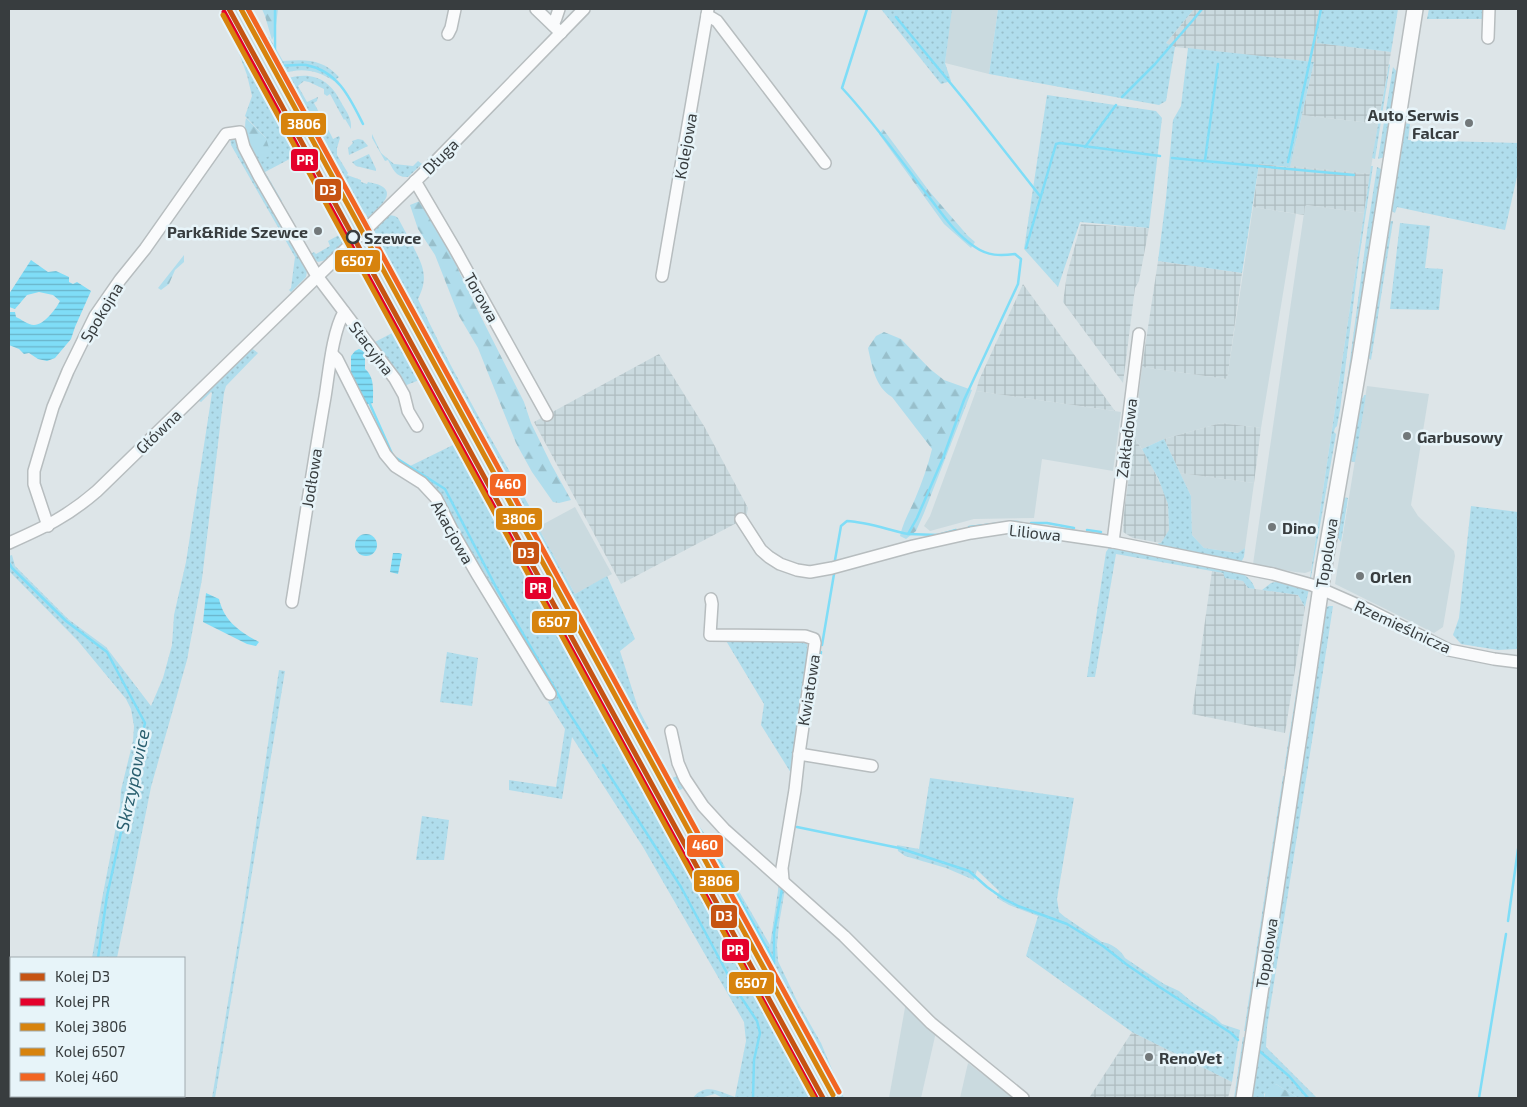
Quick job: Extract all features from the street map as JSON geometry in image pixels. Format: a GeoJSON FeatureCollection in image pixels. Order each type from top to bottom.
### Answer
{"type":"FeatureCollection","features":[{"type":"Feature","properties":{"kind":"main road","name":"Topolowa"},"geometry":{"type":"LineString","coordinates":[[1244,1098],[1320,588],[1360,359],[1415,9]]}},
{"type":"Feature","properties":{"kind":"street"},"geometry":{"type":"LineString","coordinates":[[448,34],[455,9]]}},
{"type":"Feature","properties":{"kind":"street"},"geometry":{"type":"LineString","coordinates":[[536,9],[557,29]]}},
{"type":"Feature","properties":{"kind":"street"},"geometry":{"type":"LineString","coordinates":[[557,29],[556,18],[559,9]]}},
{"type":"Feature","properties":{"kind":"street","name":"Długa"},"geometry":{"type":"LineString","coordinates":[[293,299],[415,181],[557,29],[584,9]]}},
{"type":"Feature","properties":{"kind":"street"},"geometry":{"type":"LineString","coordinates":[[1488,38],[1489,9]]}},
{"type":"Feature","properties":{"kind":"street","name":"Kolejowa"},"geometry":{"type":"LineString","coordinates":[[708,12],[717,21],[825,163]]}},
{"type":"Feature","properties":{"kind":"street","name":"Kolejowa"},"geometry":{"type":"LineString","coordinates":[[662,276],[708,12]]}},
{"type":"Feature","properties":{"kind":"street","name":"Stacyjna"},"geometry":{"type":"LineString","coordinates":[[240,132],[244,147],[259,176],[317,276],[395,379],[404,395],[408,411],[417,426]]}},
{"type":"Feature","properties":{"kind":"street","name":"Spokojna"},"geometry":{"type":"LineString","coordinates":[[48,526],[34,484],[34,471],[38,452],[53,407],[74,358],[100,309],[226,134],[240,132]]}},
{"type":"Feature","properties":{"kind":"street","name":"Torowa"},"geometry":{"type":"LineString","coordinates":[[415,181],[547,414]]}},
{"type":"Feature","properties":{"kind":"street","name":"Główna"},"geometry":{"type":"LineString","coordinates":[[9,542],[48,526],[68,514],[97,491],[293,299]]}},
{"type":"Feature","properties":{"kind":"street","name":"Jodłowa"},"geometry":{"type":"LineString","coordinates":[[292,602],[332,354],[339,320],[344,312]]}},
{"type":"Feature","properties":{"kind":"street","name":"Zakładowa"},"geometry":{"type":"LineString","coordinates":[[1113,542],[1139,334]]}},
{"type":"Feature","properties":{"kind":"street","name":"Akacjowa"},"geometry":{"type":"LineString","coordinates":[[332,354],[337,358],[385,454],[395,466],[422,484],[436,498],[464,551],[550,694]]}},
{"type":"Feature","properties":{"kind":"street","name":"Liliowa"},"geometry":{"type":"LineString","coordinates":[[741,520],[761,550],[769,557],[780,564],[796,570],[810,572],[832,568],[913,546],[971,533],[1010,527],[1113,542],[1272,574],[1320,588]]}},
{"type":"Feature","properties":{"kind":"street","name":"Rzemieślnicza"},"geometry":{"type":"LineString","coordinates":[[1320,588],[1449,650],[1518,662]]}},
{"type":"Feature","properties":{"kind":"street","name":"Kwiatowa"},"geometry":{"type":"LineString","coordinates":[[711,599],[710,635],[805,636],[814,639],[814,659],[782,868],[782,880]]}},
{"type":"Feature","properties":{"kind":"street"},"geometry":{"type":"LineString","coordinates":[[671,731],[678,764],[694,794],[724,829],[871,961],[931,1024],[1023,1098]]}},
{"type":"Feature","properties":{"kind":"street"},"geometry":{"type":"LineString","coordinates":[[799,754],[872,766]]}},
{"type":"Feature","properties":{"kind":"shaded area"},"geometry":{"type":"Polygon","coordinates":[[[236,9],[348,214],[357,227],[348,237],[226,12],[236,9]]]}},
{"type":"Feature","properties":{"kind":"shaded area"},"geometry":{"type":"Polygon","coordinates":[[[951,9],[998,9],[989,74],[945,63],[951,9]]]}},
{"type":"Feature","properties":{"kind":"shaded area"},"geometry":{"type":"Polygon","coordinates":[[[1194,9],[1319,9],[1318,43],[1391,52],[1378,124],[1302,115],[1314,62],[1175,47],[1166,43],[1194,9]]]}},
{"type":"Feature","properties":{"kind":"shaded area"},"geometry":{"type":"Polygon","coordinates":[[[1302,115],[1378,124],[1370,174],[1290,166],[1302,115]]]}},
{"type":"Feature","properties":{"kind":"shaded area"},"geometry":{"type":"Polygon","coordinates":[[[1259,164],[1370,174],[1364,213],[1307,205],[1305,206],[1304,215],[1253,207],[1259,164]]]}},
{"type":"Feature","properties":{"kind":"shaded area"},"geometry":{"type":"Polygon","coordinates":[[[1305,206],[1364,213],[1311,571],[1305,573],[1253,564],[1305,206]]]}},
{"type":"Feature","properties":{"kind":"shaded area"},"geometry":{"type":"Polygon","coordinates":[[[1253,207],[1296,214],[1261,428],[1221,423],[1164,439],[1142,449],[1134,437],[1142,367],[1227,379],[1253,207]]]}},
{"type":"Feature","properties":{"kind":"shaded area"},"geometry":{"type":"Polygon","coordinates":[[[1081,224],[1149,228],[1139,281],[1135,288],[1123,383],[1063,302],[1067,274],[1081,224]]]}},
{"type":"Feature","properties":{"kind":"shaded area"},"geometry":{"type":"Polygon","coordinates":[[[369,238],[517,507],[546,566],[545,570],[833,1098],[817,1098],[669,825],[470,468],[475,464],[362,258],[357,260],[358,262],[352,260],[345,262],[345,257],[365,239],[369,238]]]}},
{"type":"Feature","properties":{"kind":"shaded area"},"geometry":{"type":"Polygon","coordinates":[[[1158,261],[1242,273],[1227,379],[1142,367],[1158,261]]]}},
{"type":"Feature","properties":{"kind":"shaded area"},"geometry":{"type":"Polygon","coordinates":[[[1023,284],[1115,411],[976,391],[979,380],[1023,284]]]}},
{"type":"Feature","properties":{"kind":"shaded area"},"geometry":{"type":"Polygon","coordinates":[[[659,354],[704,426],[748,508],[746,518],[621,584],[534,422],[659,354]]]}},
{"type":"Feature","properties":{"kind":"shaded area"},"geometry":{"type":"Polygon","coordinates":[[[1367,386],[1429,394],[1411,505],[1418,516],[1454,551],[1455,556],[1443,627],[1434,633],[1335,584],[1367,386]]]}},
{"type":"Feature","properties":{"kind":"shaded area"},"geometry":{"type":"Polygon","coordinates":[[[976,391],[1121,412],[1113,471],[1042,459],[1034,518],[974,519],[930,531],[924,526],[930,516],[976,391]]]}},
{"type":"Feature","properties":{"kind":"shaded area"},"geometry":{"type":"Polygon","coordinates":[[[1221,423],[1261,428],[1254,483],[1180,473],[1164,439],[1221,423]]]}},
{"type":"Feature","properties":{"kind":"shaded area"},"geometry":{"type":"Polygon","coordinates":[[[1134,437],[1150,462],[1168,501],[1169,531],[1161,543],[1133,538],[1123,532],[1134,437]]]}},
{"type":"Feature","properties":{"kind":"shaded area"},"geometry":{"type":"Polygon","coordinates":[[[1180,473],[1254,483],[1245,548],[1239,553],[1204,548],[1192,535],[1191,496],[1180,473]]]}},
{"type":"Feature","properties":{"kind":"shaded area"},"geometry":{"type":"Polygon","coordinates":[[[575,507],[612,574],[575,594],[538,527],[575,507]]]}},
{"type":"Feature","properties":{"kind":"shaded area"},"geometry":{"type":"Polygon","coordinates":[[[1212,571],[1224,573],[1226,578],[1243,581],[1248,588],[1298,595],[1305,607],[1285,733],[1192,714],[1212,571]]]}},
{"type":"Feature","properties":{"kind":"shaded area"},"geometry":{"type":"Polygon","coordinates":[[[906,1002],[936,1032],[921,1098],[889,1098],[906,1002]]]}},
{"type":"Feature","properties":{"kind":"shaded area","name":"RenoVet"},"geometry":{"type":"Polygon","coordinates":[[[1132,1032],[1232,1082],[1228,1098],[1089,1098],[1132,1032]]]}},
{"type":"Feature","properties":{"kind":"shaded area"},"geometry":{"type":"Polygon","coordinates":[[[968,1063],[1014,1098],[960,1098],[968,1063]]]}},
{"type":"Feature","properties":{"kind":"green space"},"geometry":{"type":"Polygon","coordinates":[[[262,9],[278,9],[275,34],[272,40],[265,16],[262,9]]]}},
{"type":"Feature","properties":{"kind":"green space"},"geometry":{"type":"Polygon","coordinates":[[[881,9],[952,9],[945,63],[951,81],[941,84],[881,9]]]}},
{"type":"Feature","properties":{"kind":"green space"},"geometry":{"type":"Polygon","coordinates":[[[998,9],[1194,9],[1166,43],[1175,47],[1166,101],[1159,105],[989,74],[998,9]]]}},
{"type":"Feature","properties":{"kind":"green space"},"geometry":{"type":"Polygon","coordinates":[[[1319,9],[1398,9],[1391,52],[1317,43],[1319,9]]]}},
{"type":"Feature","properties":{"kind":"green space"},"geometry":{"type":"Polygon","coordinates":[[[1429,9],[1485,9],[1485,19],[1427,19],[1429,9]]]}},
{"type":"Feature","properties":{"kind":"green space"},"geometry":{"type":"Polygon","coordinates":[[[269,37],[283,61],[307,60],[314,62],[327,67],[339,77],[334,81],[321,74],[302,70],[282,74],[285,79],[303,76],[319,79],[337,95],[349,116],[351,129],[330,94],[327,96],[324,94],[324,89],[304,81],[298,86],[307,102],[318,97],[314,103],[333,139],[339,136],[340,138],[337,155],[348,173],[347,175],[367,184],[368,182],[380,185],[386,191],[386,199],[368,218],[365,213],[357,217],[260,40],[269,37]]]}},
{"type":"Feature","properties":{"kind":"green space"},"geometry":{"type":"Polygon","coordinates":[[[243,45],[301,153],[265,172],[282,201],[277,203],[248,146],[248,141],[266,138],[245,116],[252,96],[237,48],[243,45]]]}},
{"type":"Feature","properties":{"kind":"green space"},"geometry":{"type":"Polygon","coordinates":[[[1188,48],[1314,62],[1290,167],[1259,164],[1242,273],[1158,261],[1173,120],[1181,106],[1188,48]]]}},
{"type":"Feature","properties":{"kind":"green space"},"geometry":{"type":"Polygon","coordinates":[[[1390,65],[1375,159],[1372,158],[1390,65]]]}},
{"type":"Feature","properties":{"kind":"green space"},"geometry":{"type":"Polygon","coordinates":[[[1393,67],[1398,73],[1385,157],[1378,159],[1393,67]]]}},
{"type":"Feature","properties":{"kind":"green space"},"geometry":{"type":"Polygon","coordinates":[[[1047,95],[1156,111],[1162,118],[1149,228],[1080,222],[1058,287],[1024,249],[1047,95]]]}},
{"type":"Feature","properties":{"kind":"green space"},"geometry":{"type":"Polygon","coordinates":[[[246,118],[266,138],[271,155],[261,160],[247,136],[245,130],[246,118]]]}},
{"type":"Feature","properties":{"kind":"green space"},"geometry":{"type":"Polygon","coordinates":[[[1403,123],[1410,124],[1408,140],[1518,143],[1518,172],[1505,230],[1397,207],[1395,213],[1390,210],[1403,123]]]}},
{"type":"Feature","properties":{"kind":"green space"},"geometry":{"type":"Polygon","coordinates":[[[883,129],[929,191],[975,242],[971,248],[944,224],[879,134],[883,129]]]}},
{"type":"Feature","properties":{"kind":"green space"},"geometry":{"type":"Polygon","coordinates":[[[238,134],[307,271],[306,277],[291,292],[289,290],[291,288],[295,257],[231,145],[230,136],[238,134]]]}},
{"type":"Feature","properties":{"kind":"green space"},"geometry":{"type":"Polygon","coordinates":[[[372,134],[381,153],[394,164],[413,166],[418,161],[422,164],[408,177],[401,176],[393,170],[388,160],[385,161],[372,138],[372,134]]]}},
{"type":"Feature","properties":{"kind":"green space"},"geometry":{"type":"Polygon","coordinates":[[[363,140],[368,146],[349,155],[348,148],[353,143],[352,141],[363,140]]]}},
{"type":"Feature","properties":{"kind":"green space"},"geometry":{"type":"Polygon","coordinates":[[[369,154],[376,171],[356,166],[352,162],[369,154]]]}},
{"type":"Feature","properties":{"kind":"green space"},"geometry":{"type":"Polygon","coordinates":[[[1371,166],[1373,166],[1340,410],[1334,432],[1336,434],[1310,578],[1371,166]]]}},
{"type":"Feature","properties":{"kind":"green space"},"geometry":{"type":"Polygon","coordinates":[[[1377,167],[1381,169],[1384,175],[1342,420],[1368,225],[1377,167]]]}},
{"type":"Feature","properties":{"kind":"green space"},"geometry":{"type":"Polygon","coordinates":[[[327,200],[348,237],[326,260],[318,262],[311,254],[314,252],[316,254],[330,246],[328,241],[339,235],[322,204],[327,200]]]}},
{"type":"Feature","properties":{"kind":"green space"},"geometry":{"type":"Polygon","coordinates":[[[420,201],[451,254],[524,402],[531,423],[551,464],[571,500],[559,503],[553,502],[532,472],[516,443],[478,348],[459,316],[435,255],[418,229],[410,205],[420,201]]]}},
{"type":"Feature","properties":{"kind":"green space"},"geometry":{"type":"Polygon","coordinates":[[[389,215],[398,218],[420,260],[424,278],[418,299],[446,357],[540,525],[538,527],[575,594],[607,576],[635,639],[620,651],[638,708],[649,729],[640,732],[668,780],[679,775],[685,787],[675,793],[710,841],[770,945],[779,884],[785,889],[779,924],[778,961],[798,1003],[821,1043],[844,1098],[833,1098],[545,570],[546,565],[517,507],[369,238],[365,239],[389,215]]]}},
{"type":"Feature","properties":{"kind":"green space"},"geometry":{"type":"Polygon","coordinates":[[[1387,221],[1393,221],[1371,360],[1367,357],[1387,221]]]}},
{"type":"Feature","properties":{"kind":"green space"},"geometry":{"type":"Polygon","coordinates":[[[1400,223],[1430,226],[1425,268],[1443,269],[1439,310],[1390,309],[1400,223]]]}},
{"type":"Feature","properties":{"kind":"green space"},"geometry":{"type":"Polygon","coordinates":[[[184,255],[184,262],[175,270],[169,284],[161,290],[158,288],[184,255]]]}},
{"type":"Feature","properties":{"kind":"green space"},"geometry":{"type":"Polygon","coordinates":[[[396,331],[422,379],[404,386],[373,343],[396,331]]]}},
{"type":"Feature","properties":{"kind":"green space"},"geometry":{"type":"Polygon","coordinates":[[[884,332],[901,339],[930,369],[944,380],[972,390],[924,513],[916,531],[906,539],[900,536],[901,531],[929,462],[932,449],[892,397],[882,388],[875,376],[868,348],[876,336],[884,332]]]}},
{"type":"Feature","properties":{"kind":"green space"},"geometry":{"type":"Polygon","coordinates":[[[250,347],[258,353],[226,386],[224,393],[202,579],[187,660],[151,787],[117,957],[92,957],[120,806],[121,790],[133,741],[134,726],[131,709],[126,699],[78,641],[9,571],[9,556],[12,555],[15,566],[68,619],[106,647],[151,706],[163,678],[172,645],[174,615],[186,562],[212,393],[201,402],[197,400],[250,347]]]}},
{"type":"Feature","properties":{"kind":"green space"},"geometry":{"type":"Polygon","coordinates":[[[1366,395],[1355,462],[1347,461],[1359,397],[1363,398],[1366,395]]]}},
{"type":"Feature","properties":{"kind":"green space"},"geometry":{"type":"Polygon","coordinates":[[[1164,439],[1191,496],[1192,535],[1204,548],[1238,553],[1245,548],[1244,557],[1240,564],[1161,548],[1158,543],[1161,543],[1169,530],[1168,504],[1158,478],[1142,449],[1164,439]]]}},
{"type":"Feature","properties":{"kind":"green space"},"geometry":{"type":"Polygon","coordinates":[[[457,443],[669,825],[817,1098],[723,1098],[715,1094],[693,1098],[703,1090],[708,1089],[735,1097],[746,1041],[744,1022],[643,847],[572,737],[562,799],[509,790],[509,780],[556,787],[565,729],[548,702],[554,697],[434,489],[404,469],[457,443]]]}},
{"type":"Feature","properties":{"kind":"green space"},"geometry":{"type":"Polygon","coordinates":[[[1343,497],[1348,498],[1341,542],[1336,535],[1343,497]]]}},
{"type":"Feature","properties":{"kind":"green space"},"geometry":{"type":"Polygon","coordinates":[[[1471,506],[1518,512],[1518,649],[1498,650],[1461,644],[1453,635],[1459,618],[1471,506]]]}},
{"type":"Feature","properties":{"kind":"green space"},"geometry":{"type":"Polygon","coordinates":[[[1110,546],[1239,572],[1249,579],[1255,589],[1248,588],[1243,581],[1225,578],[1223,573],[1116,554],[1095,677],[1087,677],[1106,552],[1110,546]]]}},
{"type":"Feature","properties":{"kind":"green space"},"geometry":{"type":"Polygon","coordinates":[[[1280,581],[1309,589],[1305,607],[1298,595],[1262,590],[1271,583],[1280,581]]]}},
{"type":"Feature","properties":{"kind":"green space"},"geometry":{"type":"Polygon","coordinates":[[[1312,593],[1313,596],[1288,770],[1284,769],[1312,593]]]}},
{"type":"Feature","properties":{"kind":"green space"},"geometry":{"type":"Polygon","coordinates":[[[1333,606],[1267,1027],[1266,1047],[1317,1098],[1298,1098],[1276,1084],[1264,1094],[1265,1098],[1248,1098],[1324,608],[1333,606]]]}},
{"type":"Feature","properties":{"kind":"green space"},"geometry":{"type":"Polygon","coordinates":[[[725,639],[803,642],[807,644],[808,651],[791,773],[761,725],[764,704],[725,639]]]}},
{"type":"Feature","properties":{"kind":"green space"},"geometry":{"type":"Polygon","coordinates":[[[447,652],[478,658],[472,706],[440,702],[447,652]]]}},
{"type":"Feature","properties":{"kind":"green space"},"geometry":{"type":"Polygon","coordinates":[[[279,670],[285,671],[215,1098],[212,1098],[243,912],[279,670]]]}},
{"type":"Feature","properties":{"kind":"green space"},"geometry":{"type":"Polygon","coordinates":[[[1283,776],[1288,776],[1249,1032],[1244,1031],[1283,776]]]}},
{"type":"Feature","properties":{"kind":"green space"},"geometry":{"type":"Polygon","coordinates":[[[930,778],[1074,798],[1057,899],[1059,912],[1102,942],[1115,947],[1125,958],[1164,984],[1179,991],[1222,1024],[1240,1030],[1232,1082],[1132,1032],[1026,956],[1038,916],[1009,905],[997,898],[999,891],[977,870],[974,880],[946,868],[905,856],[898,851],[897,845],[919,849],[930,778]]]}},
{"type":"Feature","properties":{"kind":"green space"},"geometry":{"type":"Polygon","coordinates":[[[422,816],[449,820],[444,860],[416,860],[422,816]]]}},
{"type":"Feature","properties":{"kind":"green space"},"geometry":{"type":"Polygon","coordinates":[[[1243,1037],[1247,1038],[1240,1098],[1234,1098],[1243,1037]]]}},
{"type":"Feature","properties":{"kind":"green space"},"geometry":{"type":"Polygon","coordinates":[[[1276,1084],[1298,1098],[1265,1098],[1267,1089],[1276,1084]]]}},
{"type":"Feature","properties":{"kind":"water"},"geometry":{"type":"Polygon","coordinates":[[[31,260],[48,272],[56,271],[69,277],[69,282],[73,284],[77,282],[91,291],[71,339],[55,358],[47,361],[38,359],[29,353],[24,354],[19,349],[9,345],[9,312],[15,312],[16,317],[34,325],[42,322],[49,316],[60,301],[53,295],[39,292],[27,295],[15,309],[9,307],[9,294],[31,260]]]}},
{"type":"Feature","properties":{"kind":"water"},"geometry":{"type":"Polygon","coordinates":[[[359,349],[365,352],[365,369],[373,385],[373,403],[364,405],[351,375],[351,356],[359,349]]]}},
{"type":"Feature","properties":{"kind":"water"},"geometry":{"type":"Polygon","coordinates":[[[366,534],[374,537],[377,545],[374,553],[366,556],[358,553],[355,545],[358,537],[366,534]]]}},
{"type":"Feature","properties":{"kind":"water"},"geometry":{"type":"Polygon","coordinates":[[[393,553],[402,554],[398,574],[390,572],[393,553]]]}},
{"type":"Feature","properties":{"kind":"water"},"geometry":{"type":"Polygon","coordinates":[[[206,593],[219,599],[221,607],[229,620],[239,630],[259,642],[256,646],[247,644],[203,622],[206,593]]]}},
{"type":"Feature","properties":{"kind":"waterway"},"geometry":{"type":"LineString","coordinates":[[275,9],[275,65],[306,65],[327,73],[335,79],[348,95],[363,124]]}},
{"type":"Feature","properties":{"kind":"waterway"},"geometry":{"type":"LineString","coordinates":[[835,560],[841,526],[847,521],[870,524],[908,534],[943,458],[964,400],[1018,284],[1021,259],[1015,254],[989,254],[966,241],[945,218],[872,123],[842,88],[867,9]]}},
{"type":"Feature","properties":{"kind":"waterway"},"geometry":{"type":"LineString","coordinates":[[1122,97],[1155,64],[1202,9]]}},
{"type":"Feature","properties":{"kind":"waterway"},"geometry":{"type":"LineString","coordinates":[[1288,162],[1321,9]]}},
{"type":"Feature","properties":{"kind":"waterway"},"geometry":{"type":"LineString","coordinates":[[896,17],[1040,196]]}},
{"type":"Feature","properties":{"kind":"waterway"},"geometry":{"type":"LineString","coordinates":[[1205,160],[1218,64]]}},
{"type":"Feature","properties":{"kind":"waterway"},"geometry":{"type":"LineString","coordinates":[[1085,147],[1116,105]]}},
{"type":"Feature","properties":{"kind":"waterway"},"geometry":{"type":"LineString","coordinates":[[1026,248],[1056,144],[1160,156]]}},
{"type":"Feature","properties":{"kind":"waterway"},"geometry":{"type":"LineString","coordinates":[[1172,158],[1354,175]]}},
{"type":"Feature","properties":{"kind":"waterway"},"geometry":{"type":"LineString","coordinates":[[369,402],[393,456],[445,489],[497,589],[566,708],[597,756]]}},
{"type":"Feature","properties":{"kind":"waterway"},"geometry":{"type":"LineString","coordinates":[[1010,522],[1018,522]]}},
{"type":"Feature","properties":{"kind":"waterway"},"geometry":{"type":"LineString","coordinates":[[969,527],[1002,523]]}},
{"type":"Feature","properties":{"kind":"waterway"},"geometry":{"type":"LineString","coordinates":[[1031,523],[1047,523],[1074,528]]}},
{"type":"Feature","properties":{"kind":"waterway"},"geometry":{"type":"LineString","coordinates":[[908,534],[938,535],[956,530]]}},
{"type":"Feature","properties":{"kind":"waterway"},"geometry":{"type":"LineString","coordinates":[[1087,530],[1101,532]]}},
{"type":"Feature","properties":{"kind":"waterway","name":"Skrzypowice"},"geometry":{"type":"LineString","coordinates":[[9,563],[66,621],[107,652],[145,723],[107,896],[98,957]]}},
{"type":"Feature","properties":{"kind":"waterway"},"geometry":{"type":"LineString","coordinates":[[822,645],[834,574]]}},
{"type":"Feature","properties":{"kind":"waterway"},"geometry":{"type":"LineString","coordinates":[[815,688],[821,652]]}},
{"type":"Feature","properties":{"kind":"waterway"},"geometry":{"type":"LineString","coordinates":[[809,726],[814,696]]}},
{"type":"Feature","properties":{"kind":"waterway"},"geometry":{"type":"LineString","coordinates":[[603,765],[681,887],[735,988],[757,1021],[760,1033],[754,1060],[753,1098]]}},
{"type":"Feature","properties":{"kind":"waterway"},"geometry":{"type":"LineString","coordinates":[[797,827],[899,848],[969,871],[1004,899],[1067,924],[1103,946],[1158,986],[1231,1033],[1238,1040]]}},
{"type":"Feature","properties":{"kind":"waterway"},"geometry":{"type":"LineString","coordinates":[[697,831],[715,854],[774,961]]}},
{"type":"Feature","properties":{"kind":"waterway"},"geometry":{"type":"LineString","coordinates":[[1508,921],[1518,849]]}},
{"type":"Feature","properties":{"kind":"waterway"},"geometry":{"type":"LineString","coordinates":[[774,964],[774,933],[782,889]]}},
{"type":"Feature","properties":{"kind":"waterway"},"geometry":{"type":"LineString","coordinates":[[1479,1098],[1506,934]]}},
{"type":"Feature","properties":{"kind":"waterway"},"geometry":{"type":"LineString","coordinates":[[736,988],[749,979]]}},
{"type":"Feature","properties":{"kind":"waterway"},"geometry":{"type":"LineString","coordinates":[[1257,1049],[1289,1076],[1308,1098]]}},
{"type":"Feature","properties":{"kind":"rail line","name":"D3"},"geometry":{"type":"LineString","coordinates":[[229,9],[823,1098]]}},
{"type":"Feature","properties":{"kind":"rail line","name":"3806"},"geometry":{"type":"LineString","coordinates":[[241,9],[833,1095]]}},
{"type":"Feature","properties":{"kind":"rail line","name":"460"},"geometry":{"type":"LineString","coordinates":[[248,9],[839,1092]]}},
{"type":"Feature","properties":{"kind":"rail line","name":"PR"},"geometry":{"type":"LineString","coordinates":[[224,12],[816,1098]]}},
{"type":"Feature","properties":{"kind":"rail line","name":"6507"},"geometry":{"type":"LineString","coordinates":[[223,15],[814,1098]]}},
{"type":"Feature","properties":{"kind":"place","name":"Auto Serwis Falcar"},"geometry":{"type":"Point","coordinates":[1469,123]}},
{"type":"Feature","properties":{"kind":"place","name":"Park&Ride Szewce"},"geometry":{"type":"Point","coordinates":[318,231]}},
{"type":"Feature","properties":{"kind":"place","name":"Szewce"},"geometry":{"type":"Point","coordinates":[353,237]}},
{"type":"Feature","properties":{"kind":"place","name":"Garbusowy"},"geometry":{"type":"Point","coordinates":[1407,436]}},
{"type":"Feature","properties":{"kind":"place","name":"Dino"},"geometry":{"type":"Point","coordinates":[1272,527]}},
{"type":"Feature","properties":{"kind":"place","name":"Orlen"},"geometry":{"type":"Point","coordinates":[1360,576]}},
{"type":"Feature","properties":{"kind":"place","name":"RenoVet"},"geometry":{"type":"Point","coordinates":[1149,1057]}}]}
